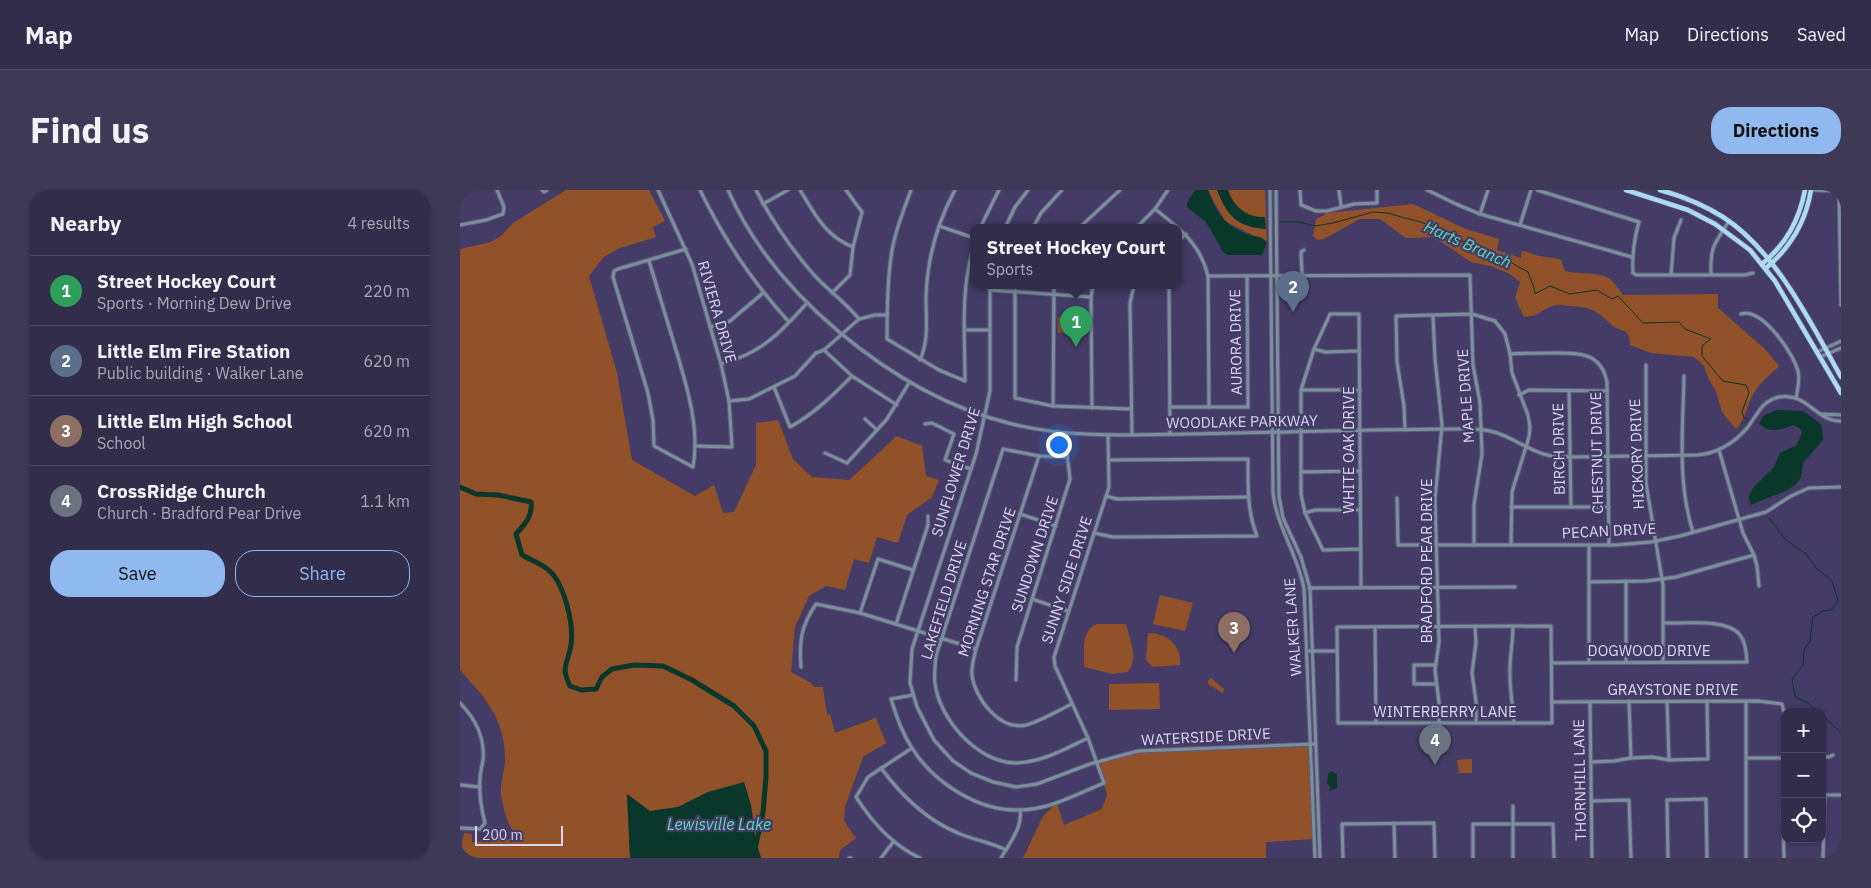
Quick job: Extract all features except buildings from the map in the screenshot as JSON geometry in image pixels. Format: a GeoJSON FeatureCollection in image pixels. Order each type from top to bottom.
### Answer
{"type":"FeatureCollection","features":[{"type":"Feature","properties":{"kind":"main road"},"geometry":{"type":"LineString","coordinates":[[1626,190],[1688,210],[1724,230],[1750,250],[1764,266],[1793,311],[1841,393]]}},
{"type":"Feature","properties":{"kind":"main road"},"geometry":{"type":"LineString","coordinates":[[1660,190],[1694,202],[1729,221],[1771,261],[1801,307],[1841,377]]}},
{"type":"Feature","properties":{"kind":"main road"},"geometry":{"type":"LineString","coordinates":[[1771,261],[1793,229],[1801,209],[1805,190]]}},
{"type":"Feature","properties":{"kind":"main road"},"geometry":{"type":"LineString","coordinates":[[1764,266],[1790,244],[1806,210],[1812,190]]}},
{"type":"Feature","properties":{"kind":"main road"},"geometry":{"type":"LineString","coordinates":[[1793,311],[1801,307]]}},
{"type":"Feature","properties":{"kind":"street"},"geometry":{"type":"LineString","coordinates":[[460,225],[501,215],[505,211],[497,190]]}},
{"type":"Feature","properties":{"kind":"street","name":"RIVIERA DRIVE"},"geometry":{"type":"LineString","coordinates":[[658,190],[686,249],[721,364],[730,401],[732,447],[695,446]]}},
{"type":"Feature","properties":{"kind":"street"},"geometry":{"type":"LineString","coordinates":[[700,190],[728,243],[763,294],[790,322]]}},
{"type":"Feature","properties":{"kind":"street","name":"WOODLAKE PARKWAY"},"geometry":{"type":"LineString","coordinates":[[728,190],[742,219],[788,284],[842,334],[877,362],[909,383],[934,396],[984,416],[1020,426],[1067,434],[1108,435],[1278,433],[1360,429],[1480,430],[1496,433],[1547,455],[1570,457],[1704,454],[1719,450],[1738,438],[1757,410],[1765,404],[1779,397],[1796,398]]}},
{"type":"Feature","properties":{"kind":"street"},"geometry":{"type":"LineString","coordinates":[[756,190],[763,204],[795,251],[832,293],[859,319]]}},
{"type":"Feature","properties":{"kind":"street"},"geometry":{"type":"LineString","coordinates":[[763,204],[788,190]]}},
{"type":"Feature","properties":{"kind":"street"},"geometry":{"type":"LineString","coordinates":[[800,190],[831,235],[840,242],[853,247]]}},
{"type":"Feature","properties":{"kind":"street"},"geometry":{"type":"LineString","coordinates":[[832,293],[850,275],[853,247],[862,212],[846,190]]}},
{"type":"Feature","properties":{"kind":"street"},"geometry":{"type":"LineString","coordinates":[[911,190],[898,224],[891,257],[887,339],[920,360],[954,378],[965,381],[966,286],[970,266]]}},
{"type":"Feature","properties":{"kind":"street"},"geometry":{"type":"LineString","coordinates":[[920,360],[925,348],[927,334],[926,298],[929,270],[939,226],[955,190]]}},
{"type":"Feature","properties":{"kind":"street"},"geometry":{"type":"LineString","coordinates":[[982,224],[999,190]]}},
{"type":"Feature","properties":{"kind":"street"},"geometry":{"type":"LineString","coordinates":[[1007,224],[1015,208],[1028,190]]}},
{"type":"Feature","properties":{"kind":"street"},"geometry":{"type":"LineString","coordinates":[[1035,224],[1041,213],[1062,190]]}},
{"type":"Feature","properties":{"kind":"street"},"geometry":{"type":"LineString","coordinates":[[1083,224],[1120,190]]}},
{"type":"Feature","properties":{"kind":"street"},"geometry":{"type":"LineString","coordinates":[[1140,224],[1168,190]]}},
{"type":"Feature","properties":{"kind":"street","name":"WALKER LANE"},"geometry":{"type":"LineString","coordinates":[[1270,190],[1273,493],[1281,529],[1301,571],[1304,588],[1320,858]]}},
{"type":"Feature","properties":{"kind":"street","name":"WALKER LANE"},"geometry":{"type":"LineString","coordinates":[[1276,190],[1279,496],[1288,530],[1301,557],[1310,588],[1313,651],[1315,858]]}},
{"type":"Feature","properties":{"kind":"street"},"geometry":{"type":"LineString","coordinates":[[1300,190],[1301,205],[1316,211],[1328,211],[1354,204],[1377,203],[1377,190]]}},
{"type":"Feature","properties":{"kind":"street"},"geometry":{"type":"LineString","coordinates":[[1339,190],[1341,206]]}},
{"type":"Feature","properties":{"kind":"street"},"geometry":{"type":"LineString","coordinates":[[1428,190],[1480,214],[1632,258]]}},
{"type":"Feature","properties":{"kind":"street"},"geometry":{"type":"LineString","coordinates":[[1480,214],[1488,190]]}},
{"type":"Feature","properties":{"kind":"street"},"geometry":{"type":"LineString","coordinates":[[1520,225],[1531,190]]}},
{"type":"Feature","properties":{"kind":"street"},"geometry":{"type":"LineString","coordinates":[[1537,190],[1639,222],[1632,258],[1633,273],[1636,275],[1745,275],[1753,273]]}},
{"type":"Feature","properties":{"kind":"street"},"geometry":{"type":"LineString","coordinates":[[1812,190],[1839,190],[1841,305]]}},
{"type":"Feature","properties":{"kind":"street"},"geometry":{"type":"LineString","coordinates":[[1155,208],[1174,224]]}},
{"type":"Feature","properties":{"kind":"street"},"geometry":{"type":"LineString","coordinates":[[1671,275],[1674,238],[1681,220]]}},
{"type":"Feature","properties":{"kind":"street"},"geometry":{"type":"LineString","coordinates":[[1711,275],[1711,252],[1715,242],[1729,221]]}},
{"type":"Feature","properties":{"kind":"street"},"geometry":{"type":"LineString","coordinates":[[939,226],[970,237]]}},
{"type":"Feature","properties":{"kind":"street"},"geometry":{"type":"LineString","coordinates":[[1170,407],[1209,407],[1208,276],[1196,245],[1182,231]]}},
{"type":"Feature","properties":{"kind":"street"},"geometry":{"type":"LineString","coordinates":[[1182,238],[1186,234]]}},
{"type":"Feature","properties":{"kind":"street"},"geometry":{"type":"LineString","coordinates":[[649,261],[687,388],[693,419],[695,446],[692,467],[654,446],[653,420],[648,392],[613,277],[614,271],[686,249]]}},
{"type":"Feature","properties":{"kind":"street"},"geometry":{"type":"LineString","coordinates":[[1208,276],[1302,275],[1301,252],[1304,250]]}},
{"type":"Feature","properties":{"kind":"street","name":"MAPLE DRIVE"},"geometry":{"type":"LineString","coordinates":[[1302,275],[1470,275],[1473,365],[1480,403],[1482,454],[1474,506],[1474,545]]}},
{"type":"Feature","properties":{"kind":"street","name":"AURORA DRIVE"},"geometry":{"type":"LineString","coordinates":[[1209,407],[1248,407],[1247,276]]}},
{"type":"Feature","properties":{"kind":"street","name":"SUNFLOWER DRIVE"},"geometry":{"type":"LineString","coordinates":[[918,631],[971,469],[990,391],[990,289]]}},
{"type":"Feature","properties":{"kind":"street"},"geometry":{"type":"LineString","coordinates":[[998,289],[1091,297]]}},
{"type":"Feature","properties":{"kind":"street"},"geometry":{"type":"LineString","coordinates":[[1053,406],[1054,289]]}},
{"type":"Feature","properties":{"kind":"street"},"geometry":{"type":"LineString","coordinates":[[1092,289],[1092,408]]}},
{"type":"Feature","properties":{"kind":"street"},"geometry":{"type":"LineString","coordinates":[[1132,435],[1130,303],[1133,289]]}},
{"type":"Feature","properties":{"kind":"street"},"geometry":{"type":"LineString","coordinates":[[1169,289],[1170,434]]}},
{"type":"Feature","properties":{"kind":"street"},"geometry":{"type":"LineString","coordinates":[[1015,291],[1015,398],[1053,406],[1131,409]]}},
{"type":"Feature","properties":{"kind":"street"},"geometry":{"type":"LineString","coordinates":[[710,327],[730,321],[763,294]]}},
{"type":"Feature","properties":{"kind":"street"},"geometry":{"type":"LineString","coordinates":[[721,364],[740,359],[760,348],[790,322],[807,303]]}},
{"type":"Feature","properties":{"kind":"street"},"geometry":{"type":"LineString","coordinates":[[1741,314],[1745,312],[1760,319],[1776,333],[1789,350],[1799,376],[1796,398],[1804,401],[1828,420],[1841,421]]}},
{"type":"Feature","properties":{"kind":"street","name":"WHITE OAK DRIVE"},"geometry":{"type":"LineString","coordinates":[[1314,349],[1330,314],[1359,314],[1361,587]]}},
{"type":"Feature","properties":{"kind":"street"},"geometry":{"type":"LineString","coordinates":[[1405,430],[1404,406],[1397,362],[1396,316],[1472,314],[1488,318],[1498,324],[1507,339],[1512,373],[1529,422],[1530,432],[1517,472],[1510,507],[1511,545]]}},
{"type":"Feature","properties":{"kind":"street"},"geometry":{"type":"LineString","coordinates":[[730,401],[749,399],[795,376],[816,353],[824,350],[859,319],[875,315],[887,315]]}},
{"type":"Feature","properties":{"kind":"street","name":"BRADFORD PEAR DRIVE"},"geometry":{"type":"LineString","coordinates":[[1433,316],[1441,430],[1435,499],[1438,627],[1436,684],[1439,703],[1439,746]]}},
{"type":"Feature","properties":{"kind":"street"},"geometry":{"type":"LineString","coordinates":[[966,330],[989,330]]}},
{"type":"Feature","properties":{"kind":"street"},"geometry":{"type":"LineString","coordinates":[[1819,355],[1841,341]]}},
{"type":"Feature","properties":{"kind":"street"},"geometry":{"type":"LineString","coordinates":[[1827,351],[1841,348]]}},
{"type":"Feature","properties":{"kind":"street"},"geometry":{"type":"LineString","coordinates":[[1359,351],[1325,352],[1314,349],[1301,390],[1301,494],[1305,513],[1323,550],[1361,549]]}},
{"type":"Feature","properties":{"kind":"street"},"geometry":{"type":"LineString","coordinates":[[824,350],[852,376],[896,405]]}},
{"type":"Feature","properties":{"kind":"street","name":"CHESTNUT DRIVE"},"geometry":{"type":"LineString","coordinates":[[1510,354],[1579,353],[1593,359],[1602,369],[1607,382],[1609,545]]}},
{"type":"Feature","properties":{"kind":"street","name":"HICKORY DRIVE"},"geometry":{"type":"LineString","coordinates":[[1646,364],[1647,496],[1662,579],[1663,662]]}},
{"type":"Feature","properties":{"kind":"street"},"geometry":{"type":"LineString","coordinates":[[774,387],[790,427],[818,408],[852,376]]}},
{"type":"Feature","properties":{"kind":"street"},"geometry":{"type":"LineString","coordinates":[[1684,376],[1683,454],[1686,500],[1693,532]]}},
{"type":"Feature","properties":{"kind":"street"},"geometry":{"type":"LineString","coordinates":[[825,452],[847,463],[877,430],[896,405],[909,383]]}},
{"type":"Feature","properties":{"kind":"street"},"geometry":{"type":"LineString","coordinates":[[1301,390],[1360,390]]}},
{"type":"Feature","properties":{"kind":"street"},"geometry":{"type":"LineString","coordinates":[[1519,395],[1529,390],[1607,391]]}},
{"type":"Feature","properties":{"kind":"street","name":"BIRCH DRIVE"},"geometry":{"type":"LineString","coordinates":[[1569,391],[1571,507]]}},
{"type":"Feature","properties":{"kind":"street"},"geometry":{"type":"LineString","coordinates":[[1821,414],[1841,416]]}},
{"type":"Feature","properties":{"kind":"street"},"geometry":{"type":"LineString","coordinates":[[864,419],[877,430]]}},
{"type":"Feature","properties":{"kind":"street"},"geometry":{"type":"LineString","coordinates":[[925,424],[932,423],[954,434],[946,460],[971,469]]}},
{"type":"Feature","properties":{"kind":"street","name":"SUNDOWN DRIVE"},"geometry":{"type":"LineString","coordinates":[[1016,680],[1017,647],[1070,480],[1066,457],[1067,434]]}},
{"type":"Feature","properties":{"kind":"street","name":"SUNNY SIDE DRIVE"},"geometry":{"type":"LineString","coordinates":[[1020,810],[1061,802],[1104,784],[1098,761],[1055,666],[1054,657],[1109,487],[1108,435]]}},
{"type":"Feature","properties":{"kind":"street","name":"LAKEFIELD DRIVE"},"geometry":{"type":"LineString","coordinates":[[1039,456],[1003,449],[936,656],[935,684],[948,716],[965,740],[976,749],[995,758],[1015,763],[1048,757],[1088,738]]}},
{"type":"Feature","properties":{"kind":"street"},"geometry":{"type":"LineString","coordinates":[[1719,450],[1743,533],[1754,555],[1759,586]]}},
{"type":"Feature","properties":{"kind":"street"},"geometry":{"type":"LineString","coordinates":[[1039,456],[1066,457]]}},
{"type":"Feature","properties":{"kind":"street","name":"MORNING STAR DRIVE"},"geometry":{"type":"LineString","coordinates":[[1039,456],[976,649],[972,666],[974,686],[991,714],[1010,724],[1026,725],[1072,704]]}},
{"type":"Feature","properties":{"kind":"street"},"geometry":{"type":"LineString","coordinates":[[1094,533],[1113,537],[1257,536],[1252,522],[1249,497],[1248,459],[1108,460]]}},
{"type":"Feature","properties":{"kind":"street"},"geometry":{"type":"LineString","coordinates":[[1301,472],[1360,471]]}},
{"type":"Feature","properties":{"kind":"street","name":"PECAN DRIVE"},"geometry":{"type":"LineString","coordinates":[[1397,498],[1398,545],[1609,545],[1656,541],[1693,532],[1766,512],[1791,496],[1809,488],[1841,487]]}},
{"type":"Feature","properties":{"kind":"street"},"geometry":{"type":"LineString","coordinates":[[1106,496],[1117,499],[1249,497]]}},
{"type":"Feature","properties":{"kind":"street"},"geometry":{"type":"LineString","coordinates":[[1510,507],[1610,506]]}},
{"type":"Feature","properties":{"kind":"street"},"geometry":{"type":"LineString","coordinates":[[1305,513],[1315,510],[1360,510]]}},
{"type":"Feature","properties":{"kind":"street"},"geometry":{"type":"LineString","coordinates":[[1020,514],[1056,526]]}},
{"type":"Feature","properties":{"kind":"street"},"geometry":{"type":"LineString","coordinates":[[896,624],[928,525],[928,516]]}},
{"type":"Feature","properties":{"kind":"street"},"geometry":{"type":"LineString","coordinates":[[1589,545],[1589,662]]}},
{"type":"Feature","properties":{"kind":"street"},"geometry":{"type":"LineString","coordinates":[[1589,582],[1662,579],[1754,555]]}},
{"type":"Feature","properties":{"kind":"street"},"geometry":{"type":"LineString","coordinates":[[860,613],[878,559],[913,570]]}},
{"type":"Feature","properties":{"kind":"street"},"geometry":{"type":"LineString","coordinates":[[1626,581],[1626,662]]}},
{"type":"Feature","properties":{"kind":"street"},"geometry":{"type":"LineString","coordinates":[[1304,588],[1516,587]]}},
{"type":"Feature","properties":{"kind":"street"},"geometry":{"type":"LineString","coordinates":[[1032,599],[1068,611]]}},
{"type":"Feature","properties":{"kind":"street"},"geometry":{"type":"LineString","coordinates":[[801,667],[802,632],[806,619],[816,604],[860,613],[976,649]]}},
{"type":"Feature","properties":{"kind":"street","name":"DOGWOOD DRIVE"},"geometry":{"type":"LineString","coordinates":[[1552,662],[1747,662],[1745,646],[1740,635],[1730,628],[1718,624],[1664,623]]}},
{"type":"Feature","properties":{"kind":"street"},"geometry":{"type":"LineString","coordinates":[[1475,626],[1476,643],[1472,672],[1476,702],[1476,723]]}},
{"type":"Feature","properties":{"kind":"street"},"geometry":{"type":"LineString","coordinates":[[1513,626],[1510,679],[1514,723]]}},
{"type":"Feature","properties":{"kind":"street"},"geometry":{"type":"LineString","coordinates":[[1307,651],[1337,651],[1337,627],[1551,626],[1552,702]]}},
{"type":"Feature","properties":{"kind":"street"},"geometry":{"type":"LineString","coordinates":[[1375,627],[1376,723]]}},
{"type":"Feature","properties":{"kind":"street","name":"WATERSIDE DRIVE"},"geometry":{"type":"LineString","coordinates":[[918,631],[912,649],[910,683],[917,707],[934,740],[953,761],[971,774],[993,782],[1016,787],[1037,784],[1098,761],[1149,749],[1313,744]]}},
{"type":"Feature","properties":{"kind":"street","name":"WINTERBERRY LANE"},"geometry":{"type":"LineString","coordinates":[[1337,651],[1338,723],[1552,723],[1552,702]]}},
{"type":"Feature","properties":{"kind":"street"},"geometry":{"type":"LineString","coordinates":[[1436,665],[1414,665],[1414,684],[1436,684]]}},
{"type":"Feature","properties":{"kind":"street"},"geometry":{"type":"LineString","coordinates":[[913,695],[891,699],[897,719],[912,748],[928,768],[945,784],[969,798],[994,808],[1020,810],[1019,826],[1001,858]]}},
{"type":"Feature","properties":{"kind":"street"},"geometry":{"type":"LineString","coordinates":[[1630,701],[1631,758]]}},
{"type":"Feature","properties":{"kind":"street"},"geometry":{"type":"LineString","coordinates":[[1668,701],[1668,760]]}},
{"type":"Feature","properties":{"kind":"street"},"geometry":{"type":"LineString","coordinates":[[1591,762],[1652,757],[1668,760],[1708,760],[1707,701]]}},
{"type":"Feature","properties":{"kind":"street"},"geometry":{"type":"LineString","coordinates":[[1746,701],[1748,758],[1745,774],[1746,858]]}},
{"type":"Feature","properties":{"kind":"street","name":"GRAYSTONE DRIVE"},"geometry":{"type":"LineString","coordinates":[[1552,702],[1746,701],[1782,704],[1783,708]]}},
{"type":"Feature","properties":{"kind":"street"},"geometry":{"type":"LineString","coordinates":[[460,702],[477,726],[480,736],[483,759],[480,808],[484,825],[476,829],[460,828]]}},
{"type":"Feature","properties":{"kind":"street","name":"THORNHILL LANE"},"geometry":{"type":"LineString","coordinates":[[1590,702],[1592,858]]}},
{"type":"Feature","properties":{"kind":"street"},"geometry":{"type":"LineString","coordinates":[[912,748],[868,777],[856,798],[868,816],[894,841],[920,858]]}},
{"type":"Feature","properties":{"kind":"street"},"geometry":{"type":"LineString","coordinates":[[1826,757],[1833,755]]}},
{"type":"Feature","properties":{"kind":"street"},"geometry":{"type":"LineString","coordinates":[[1748,758],[1781,758]]}},
{"type":"Feature","properties":{"kind":"street"},"geometry":{"type":"LineString","coordinates":[[881,768],[898,790],[936,822],[957,833],[1006,850]]}},
{"type":"Feature","properties":{"kind":"street"},"geometry":{"type":"LineString","coordinates":[[460,785],[480,787]]}},
{"type":"Feature","properties":{"kind":"street"},"geometry":{"type":"LineString","coordinates":[[1826,795],[1841,795]]}},
{"type":"Feature","properties":{"kind":"street"},"geometry":{"type":"LineString","coordinates":[[1823,858],[1824,798]]}},
{"type":"Feature","properties":{"kind":"street"},"geometry":{"type":"LineString","coordinates":[[1668,858],[1668,800],[1706,799],[1707,858]]}},
{"type":"Feature","properties":{"kind":"street"},"geometry":{"type":"LineString","coordinates":[[1592,800],[1630,800],[1631,858]]}},
{"type":"Feature","properties":{"kind":"street"},"geometry":{"type":"LineString","coordinates":[[1513,806],[1513,858]]}},
{"type":"Feature","properties":{"kind":"street"},"geometry":{"type":"LineString","coordinates":[[1343,858],[1342,824],[1434,823],[1435,858]]}},
{"type":"Feature","properties":{"kind":"street"},"geometry":{"type":"LineString","coordinates":[[1394,824],[1394,858]]}},
{"type":"Feature","properties":{"kind":"street"},"geometry":{"type":"LineString","coordinates":[[1473,858],[1473,824],[1553,824],[1554,858]]}},
{"type":"Feature","properties":{"kind":"street"},"geometry":{"type":"LineString","coordinates":[[881,858],[894,841]]}},
{"type":"Feature","properties":{"kind":"street"},"geometry":{"type":"LineString","coordinates":[[1784,843],[1784,858]]}},
{"type":"Feature","properties":{"kind":"shaded area"},"geometry":{"type":"Polygon","coordinates":[[[566,190],[649,190],[665,221],[653,227],[656,237],[617,249],[603,258],[589,276],[617,373],[632,460],[695,496],[714,485],[723,513],[734,512],[756,465],[756,423],[778,420],[793,459],[812,477],[849,480],[897,436],[922,446],[926,476],[939,480],[932,497],[907,515],[898,543],[877,537],[869,563],[854,559],[845,590],[826,586],[809,596],[795,627],[791,672],[811,683],[814,687],[823,687],[827,715],[830,714],[835,733],[876,718],[886,743],[863,757],[845,807],[844,821],[856,838],[840,850],[839,858],[761,858],[756,842],[751,805],[708,792],[678,807],[650,811],[627,794],[630,858],[468,858],[460,855],[464,833],[472,834],[472,842],[515,837],[506,816],[501,796],[505,762],[502,734],[493,711],[460,670],[460,249],[491,242],[501,236],[513,223],[566,190]]]}},
{"type":"Feature","properties":{"kind":"shaded area"},"geometry":{"type":"Polygon","coordinates":[[[1207,190],[1265,190],[1267,242],[1226,222],[1207,190]]]}},
{"type":"Feature","properties":{"kind":"shaded area"},"geometry":{"type":"Polygon","coordinates":[[[1413,204],[1466,229],[1499,239],[1497,250],[1521,258],[1522,251],[1526,251],[1535,255],[1558,259],[1561,260],[1565,271],[1594,274],[1610,279],[1623,295],[1718,294],[1718,308],[1765,349],[1779,366],[1755,392],[1744,417],[1736,429],[1722,412],[1716,391],[1709,380],[1704,366],[1694,357],[1651,353],[1630,345],[1625,331],[1616,328],[1590,309],[1556,305],[1534,315],[1524,317],[1515,298],[1520,282],[1510,274],[1491,266],[1471,262],[1434,237],[1406,238],[1380,219],[1360,219],[1324,239],[1317,240],[1313,236],[1316,219],[1328,213],[1413,204]]]}},
{"type":"Feature","properties":{"kind":"shaded area"},"geometry":{"type":"Polygon","coordinates":[[[1058,317],[1083,317],[1083,332],[1058,333],[1058,317]]]}},
{"type":"Feature","properties":{"kind":"shaded area"},"geometry":{"type":"Polygon","coordinates":[[[1160,595],[1193,603],[1185,631],[1153,624],[1160,595]]]}},
{"type":"Feature","properties":{"kind":"shaded area"},"geometry":{"type":"Polygon","coordinates":[[[1097,624],[1126,624],[1133,655],[1133,661],[1128,672],[1113,674],[1084,667],[1084,642],[1088,631],[1097,624]]]}},
{"type":"Feature","properties":{"kind":"shaded area"},"geometry":{"type":"Polygon","coordinates":[[[1148,633],[1161,635],[1172,642],[1179,652],[1180,665],[1153,667],[1146,660],[1148,633]]]}},
{"type":"Feature","properties":{"kind":"shaded area"},"geometry":{"type":"Polygon","coordinates":[[[1211,678],[1224,689],[1223,693],[1208,684],[1211,678]]]}},
{"type":"Feature","properties":{"kind":"shaded area"},"geometry":{"type":"Polygon","coordinates":[[[1159,683],[1160,709],[1109,710],[1109,684],[1159,683]]]}},
{"type":"Feature","properties":{"kind":"shaded area"},"geometry":{"type":"Polygon","coordinates":[[[1311,744],[1314,839],[1266,842],[1266,858],[1023,858],[1043,816],[1057,803],[1064,825],[1102,809],[1107,795],[1098,761],[1143,750],[1311,744]]]}},
{"type":"Feature","properties":{"kind":"shaded area"},"geometry":{"type":"Polygon","coordinates":[[[1472,759],[1472,773],[1459,773],[1457,760],[1472,759]]]}},
{"type":"Feature","properties":{"kind":"water"},"geometry":{"type":"Polygon","coordinates":[[[1195,190],[1208,190],[1214,205],[1231,226],[1262,238],[1267,242],[1262,255],[1227,255],[1223,252],[1206,222],[1187,207],[1187,203],[1195,190]]]}},
{"type":"Feature","properties":{"kind":"water"},"geometry":{"type":"Polygon","coordinates":[[[1217,190],[1228,190],[1234,202],[1252,216],[1265,217],[1266,229],[1248,226],[1234,219],[1225,207],[1217,190]]]}},
{"type":"Feature","properties":{"kind":"water"},"geometry":{"type":"Polygon","coordinates":[[[1776,410],[1803,411],[1822,425],[1823,440],[1803,463],[1801,478],[1795,485],[1786,491],[1750,505],[1749,496],[1752,489],[1774,467],[1780,453],[1797,445],[1802,432],[1793,425],[1780,430],[1772,430],[1759,424],[1763,416],[1776,410]]]}},
{"type":"Feature","properties":{"kind":"water"},"geometry":{"type":"Polygon","coordinates":[[[1331,771],[1337,774],[1337,788],[1330,791],[1327,783],[1328,774],[1331,771]]]}},
{"type":"Feature","properties":{"kind":"water","name":"Lewisville Lake"},"geometry":{"type":"Polygon","coordinates":[[[744,782],[751,805],[756,842],[761,858],[630,858],[627,794],[650,811],[678,807],[708,792],[744,782]]]}},
{"type":"Feature","properties":{"kind":"waterway","name":"Harts Branch"},"geometry":{"type":"LineString","coordinates":[[1280,222],[1299,222],[1315,226],[1373,212],[1388,213],[1421,222],[1475,247],[1490,251],[1528,272],[1535,294],[1550,286],[1570,294],[1597,290],[1612,299],[1618,296],[1643,323],[1679,322],[1685,329],[1711,339],[1702,346],[1702,356],[1723,381],[1746,385],[1749,392],[1742,412],[1744,418],[1748,419]]}},
{"type":"Feature","properties":{"kind":"waterway"},"geometry":{"type":"LineString","coordinates":[[460,487],[476,494],[498,495],[531,502],[530,516],[516,534],[522,555],[546,568],[558,582],[563,592],[572,636],[565,669],[570,686],[581,690],[596,689],[602,677],[612,669],[634,665],[663,666],[692,680],[734,706],[754,726],[766,751],[766,777],[763,813],[753,858]]}},
{"type":"Feature","properties":{"kind":"waterway","name":"Harts Branch"},"geometry":{"type":"LineString","coordinates":[[1769,518],[1786,540],[1806,554],[1817,569],[1832,581],[1838,601],[1831,610],[1823,611],[1813,617],[1810,641],[1804,650],[1803,666],[1792,679],[1795,697],[1814,708]]}},
{"type":"Feature","properties":{"kind":"waterway","name":"Harts Branch"},"geometry":{"type":"LineString","coordinates":[[1826,719],[1841,733]]}},
{"type":"Feature","properties":{"kind":"place","name":"Little Elm Fire Station"},"geometry":{"type":"Point","coordinates":[1293,312]}},
{"type":"Feature","properties":{"kind":"place","name":"Street Hockey Court"},"geometry":{"type":"Point","coordinates":[1076,347]}},
{"type":"Feature","properties":{"kind":"place","name":"Little Elm High School"},"geometry":{"type":"Point","coordinates":[1234,653]}},
{"type":"Feature","properties":{"kind":"place","name":"CrossRidge Church"},"geometry":{"type":"Point","coordinates":[1435,765]}}]}
